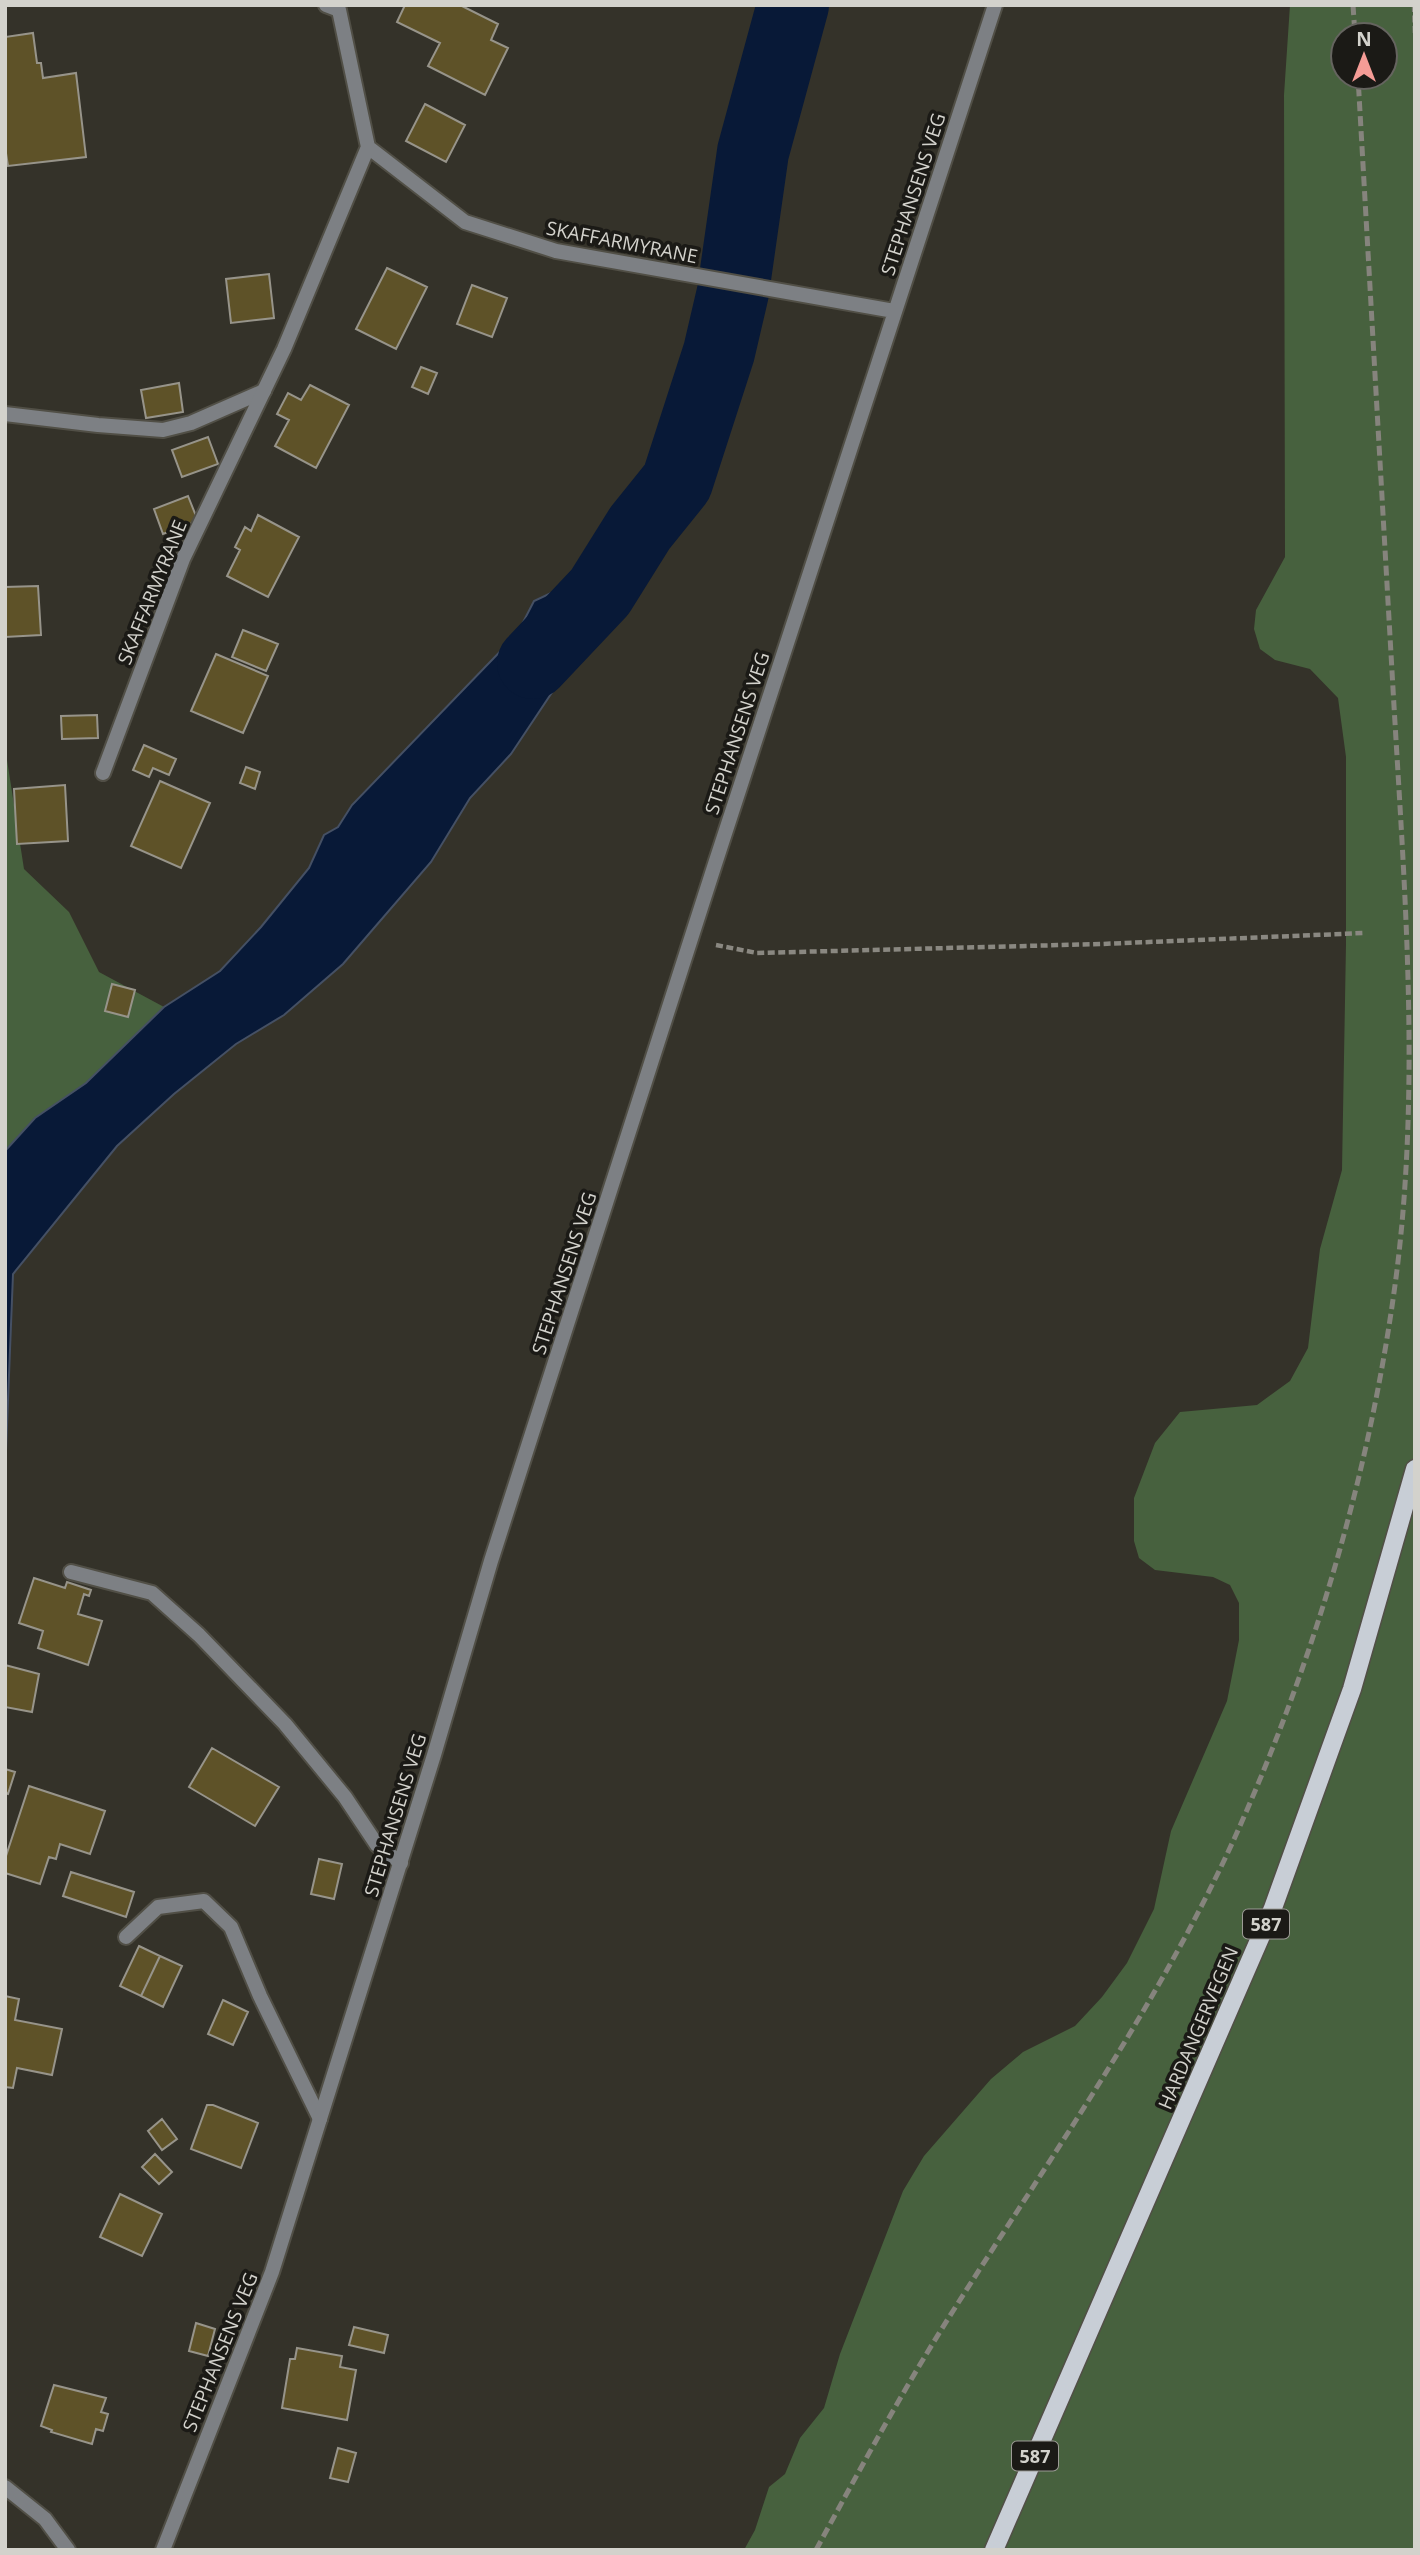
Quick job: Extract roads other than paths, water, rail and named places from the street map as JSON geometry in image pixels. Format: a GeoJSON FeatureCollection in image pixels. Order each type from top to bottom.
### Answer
{"type":"FeatureCollection","features":[{"type":"Feature","properties":{"kind":"main road","name":"HARDANGERVEGEN"},"geometry":{"type":"LineString","coordinates":[[994,2550],[1273,1908],[1352,1689],[1415,1469]]}},
{"type":"Feature","properties":{"kind":"street","name":"STEPHANSENS VEG"},"geometry":{"type":"LineString","coordinates":[[163,2550],[257,2316],[401,1863],[491,1561],[995,5]]}},
{"type":"Feature","properties":{"kind":"street"},"geometry":{"type":"LineString","coordinates":[[336,7],[368,147]]}},
{"type":"Feature","properties":{"kind":"street","name":"SKAFFARMYRANE"},"geometry":{"type":"LineString","coordinates":[[103,773],[183,559],[284,349],[368,147],[465,222],[556,251],[894,311]]}},
{"type":"Feature","properties":{"kind":"street"},"geometry":{"type":"LineString","coordinates":[[5,414],[163,430],[191,423],[264,391]]}},
{"type":"Feature","properties":{"kind":"street"},"geometry":{"type":"LineString","coordinates":[[71,1572],[152,1593],[199,1635],[285,1724],[345,1797],[377,1846],[401,1863]]}},
{"type":"Feature","properties":{"kind":"street"},"geometry":{"type":"LineString","coordinates":[[126,1937],[159,1907],[204,1901],[230,1927],[260,1996],[320,2119]]}},
{"type":"Feature","properties":{"kind":"street"},"geometry":{"type":"LineString","coordinates":[[5,2487],[45,2519],[68,2550]]}},
{"type":"Feature","properties":{"kind":"water"},"geometry":{"type":"Polygon","coordinates":[[[589,589],[600,592],[608,599],[599,635],[573,661],[511,754],[470,798],[431,862],[343,964],[284,1015],[236,1044],[174,1094],[117,1146],[13,1274],[5,1476],[5,1151],[35,1118],[86,1083],[164,1007],[220,971],[261,927],[309,868],[324,835],[338,827],[352,805],[517,634],[534,601],[551,593],[589,589]]]}},
{"type":"Feature","properties":{"kind":"waterway"},"geometry":{"type":"LineString","coordinates":[[533,663],[600,592],[640,528],[677,482],[719,352],[733,292],[753,152],[793,5]]}},
{"type":"Feature","properties":{"kind":"railway"},"geometry":{"type":"LineString","coordinates":[[1353,5],[1354,21]]}},
{"type":"Feature","properties":{"kind":"railway"},"geometry":{"type":"LineString","coordinates":[[816,2550],[917,2369],[1102,2078],[1173,1960],[1205,1899],[1235,1837],[1291,1700],[1337,1559],[1373,1416],[1397,1270],[1404,1200],[1409,1059],[1406,918],[1359,91]]}}]}
